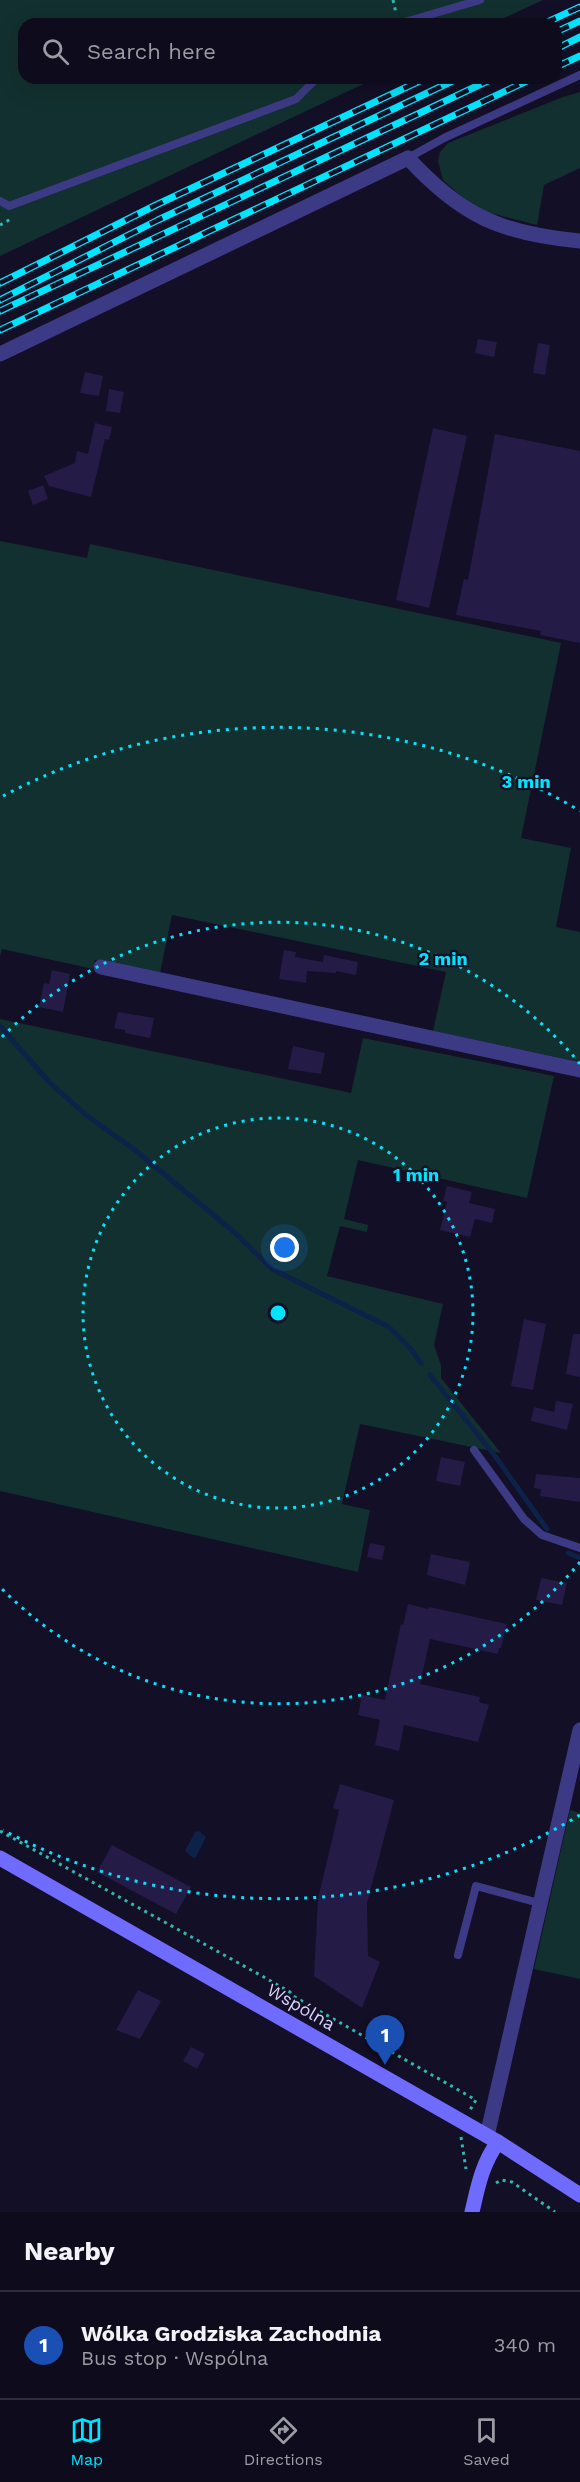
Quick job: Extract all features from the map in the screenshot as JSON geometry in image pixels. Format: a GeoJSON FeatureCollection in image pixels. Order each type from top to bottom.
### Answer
{"type":"FeatureCollection","features":[{"type":"Feature","properties":{"kind":"street"},"geometry":{"type":"LineString","coordinates":[[0,354],[408,158],[445,193],[483,219],[528,235],[580,241]]}},
{"type":"Feature","properties":{"kind":"street"},"geometry":{"type":"LineString","coordinates":[[101,967],[580,1070]]}},
{"type":"Feature","properties":{"kind":"street"},"geometry":{"type":"LineString","coordinates":[[472,2212],[492,2139],[539,1903],[580,1730]]}},
{"type":"Feature","properties":{"kind":"street","name":"Wspólna"},"geometry":{"type":"LineString","coordinates":[[0,1858],[492,2139],[580,2195]]}},
{"type":"Feature","properties":{"kind":"lane"},"geometry":{"type":"LineString","coordinates":[[418,18],[480,0]]}},
{"type":"Feature","properties":{"kind":"lane"},"geometry":{"type":"LineString","coordinates":[[562,83],[580,75]]}},
{"type":"Feature","properties":{"kind":"lane"},"geometry":{"type":"LineString","coordinates":[[0,201],[9,206],[296,99],[311,84]]}},
{"type":"Feature","properties":{"kind":"lane"},"geometry":{"type":"LineString","coordinates":[[408,158],[444,138],[561,84]]}},
{"type":"Feature","properties":{"kind":"lane"},"geometry":{"type":"LineString","coordinates":[[474,1450],[524,1519],[542,1535],[580,1548]]}},
{"type":"Feature","properties":{"kind":"lane"},"geometry":{"type":"LineString","coordinates":[[458,1955],[476,1886],[539,1903]]}},
{"type":"Feature","properties":{"kind":"path"},"geometry":{"type":"LineString","coordinates":[[0,1831],[262,1976],[290,1992],[292,1996],[476,2100],[468,2115]]}},
{"type":"Feature","properties":{"kind":"path"},"geometry":{"type":"LineString","coordinates":[[460,2132],[468,2179]]}},
{"type":"Feature","properties":{"kind":"path"},"geometry":{"type":"LineString","coordinates":[[493,2186],[501,2180],[507,2180],[555,2212]]}},
{"type":"Feature","properties":{"kind":"green space"},"geometry":{"type":"Polygon","coordinates":[[[0,0],[543,0],[504,18],[18,18],[18,84],[363,84],[0,256],[0,0]]]}},
{"type":"Feature","properties":{"kind":"green space"},"geometry":{"type":"Polygon","coordinates":[[[580,92],[580,168],[544,185],[537,225],[473,207],[443,180],[438,161],[440,152],[448,143],[580,92]]]}},
{"type":"Feature","properties":{"kind":"green space"},"geometry":{"type":"Polygon","coordinates":[[[0,541],[87,558],[90,544],[561,643],[521,838],[571,848],[556,927],[580,932],[580,1062],[433,1031],[446,972],[172,915],[160,973],[95,960],[93,969],[2,949],[0,956],[0,541]]]}},
{"type":"Feature","properties":{"kind":"green space"},"geometry":{"type":"Polygon","coordinates":[[[0,1019],[351,1093],[363,1038],[554,1076],[527,1198],[358,1160],[344,1219],[368,1225],[367,1232],[340,1226],[327,1276],[443,1304],[434,1345],[441,1365],[441,1378],[501,1453],[360,1424],[342,1504],[370,1510],[358,1572],[0,1491],[0,1019]]]}},
{"type":"Feature","properties":{"kind":"green space"},"geometry":{"type":"Polygon","coordinates":[[[570,1810],[580,1813],[580,1979],[534,1969],[570,1810]]]}},
{"type":"Feature","properties":{"kind":"water"},"geometry":{"type":"Polygon","coordinates":[[[199,1831],[206,1837],[196,1857],[193,1858],[185,1851],[195,1832],[199,1831]]]}},
{"type":"Feature","properties":{"kind":"building"},"geometry":{"type":"Polygon","coordinates":[[[478,339],[497,342],[494,357],[475,353],[478,339]]]}},
{"type":"Feature","properties":{"kind":"building"},"geometry":{"type":"Polygon","coordinates":[[[538,343],[550,345],[545,375],[533,373],[538,343]]]}},
{"type":"Feature","properties":{"kind":"building"},"geometry":{"type":"Polygon","coordinates":[[[85,372],[103,376],[99,396],[80,393],[85,372]]]}},
{"type":"Feature","properties":{"kind":"building"},"geometry":{"type":"Polygon","coordinates":[[[109,389],[124,392],[120,413],[106,411],[109,389]]]}},
{"type":"Feature","properties":{"kind":"building"},"geometry":{"type":"Polygon","coordinates":[[[95,423],[112,427],[109,440],[105,439],[91,497],[49,486],[44,476],[75,463],[77,451],[88,454],[95,423]]]}},
{"type":"Feature","properties":{"kind":"building"},"geometry":{"type":"Polygon","coordinates":[[[433,428],[467,436],[429,608],[396,600],[433,428]]]}},
{"type":"Feature","properties":{"kind":"building"},"geometry":{"type":"Polygon","coordinates":[[[495,434],[580,451],[580,643],[540,635],[541,631],[456,615],[464,579],[468,580],[495,434]]]}},
{"type":"Feature","properties":{"kind":"building"},"geometry":{"type":"Polygon","coordinates":[[[43,485],[48,499],[33,505],[28,491],[43,485]]]}},
{"type":"Feature","properties":{"kind":"building"},"geometry":{"type":"Polygon","coordinates":[[[284,950],[296,952],[295,957],[323,962],[324,955],[358,962],[356,975],[336,971],[336,973],[307,971],[306,983],[279,979],[284,950]]]}},
{"type":"Feature","properties":{"kind":"building"},"geometry":{"type":"Polygon","coordinates":[[[52,970],[70,974],[63,1012],[39,1007],[44,983],[49,984],[52,970]]]}},
{"type":"Feature","properties":{"kind":"building"},"geometry":{"type":"Polygon","coordinates":[[[118,1012],[154,1018],[150,1038],[125,1033],[125,1030],[114,1028],[118,1012]]]}},
{"type":"Feature","properties":{"kind":"building"},"geometry":{"type":"Polygon","coordinates":[[[293,1046],[325,1053],[321,1074],[288,1069],[293,1046]]]}},
{"type":"Feature","properties":{"kind":"building"},"geometry":{"type":"Polygon","coordinates":[[[447,1186],[472,1192],[469,1203],[495,1209],[492,1223],[475,1219],[470,1237],[440,1230],[447,1202],[443,1201],[447,1186]]]}},
{"type":"Feature","properties":{"kind":"building"},"geometry":{"type":"Polygon","coordinates":[[[524,1319],[546,1324],[533,1390],[511,1386],[524,1319]]]}},
{"type":"Feature","properties":{"kind":"building"},"geometry":{"type":"Polygon","coordinates":[[[573,1334],[580,1334],[580,1377],[566,1374],[573,1334]]]}},
{"type":"Feature","properties":{"kind":"building"},"geometry":{"type":"Polygon","coordinates":[[[556,1401],[573,1404],[567,1430],[531,1421],[534,1407],[554,1412],[556,1401]]]}},
{"type":"Feature","properties":{"kind":"building"},"geometry":{"type":"Polygon","coordinates":[[[441,1457],[465,1462],[460,1486],[436,1481],[441,1457]]]}},
{"type":"Feature","properties":{"kind":"building"},"geometry":{"type":"Polygon","coordinates":[[[536,1474],[580,1478],[580,1502],[540,1496],[541,1489],[534,1488],[536,1474]]]}},
{"type":"Feature","properties":{"kind":"building"},"geometry":{"type":"Polygon","coordinates":[[[370,1543],[385,1546],[382,1560],[367,1557],[370,1543]]]}},
{"type":"Feature","properties":{"kind":"building"},"geometry":{"type":"Polygon","coordinates":[[[431,1554],[470,1562],[465,1585],[427,1575],[431,1554]]]}},
{"type":"Feature","properties":{"kind":"building"},"geometry":{"type":"Polygon","coordinates":[[[541,1578],[567,1583],[562,1605],[536,1600],[541,1578]]]}},
{"type":"Feature","properties":{"kind":"building"},"geometry":{"type":"Polygon","coordinates":[[[408,1604],[507,1624],[498,1654],[430,1639],[420,1684],[480,1697],[479,1702],[489,1705],[478,1742],[404,1725],[399,1751],[375,1745],[380,1720],[358,1715],[362,1695],[385,1700],[401,1624],[403,1625],[408,1604]]]}},
{"type":"Feature","properties":{"kind":"building"},"geometry":{"type":"Polygon","coordinates":[[[340,1784],[394,1800],[367,1903],[368,1956],[380,1962],[362,2008],[314,1976],[318,1899],[339,1810],[333,1808],[340,1784]]]}},
{"type":"Feature","properties":{"kind":"building"},"geometry":{"type":"Polygon","coordinates":[[[112,1845],[191,1887],[176,1914],[97,1872],[112,1845]]]}},
{"type":"Feature","properties":{"kind":"building"},"geometry":{"type":"Polygon","coordinates":[[[138,1990],[161,2001],[140,2039],[116,2030],[138,1990]]]}},
{"type":"Feature","properties":{"kind":"building"},"geometry":{"type":"Polygon","coordinates":[[[191,2047],[205,2054],[197,2069],[183,2061],[191,2047]]]}},
{"type":"Feature","properties":{"kind":"waterway"},"geometry":{"type":"LineString","coordinates":[[0,1026],[49,1082],[86,1115],[135,1150],[234,1232],[272,1269],[389,1327],[421,1363]]}},
{"type":"Feature","properties":{"kind":"waterway"},"geometry":{"type":"LineString","coordinates":[[430,1375],[495,1456],[547,1529]]}},
{"type":"Feature","properties":{"kind":"waterway"},"geometry":{"type":"LineString","coordinates":[[568,1553],[580,1558]]}},
{"type":"Feature","properties":{"kind":"railway"},"geometry":{"type":"LineString","coordinates":[[556,18],[580,7]]}},
{"type":"Feature","properties":{"kind":"railway"},"geometry":{"type":"LineString","coordinates":[[562,29],[580,21]]}},
{"type":"Feature","properties":{"kind":"railway"},"geometry":{"type":"LineString","coordinates":[[562,46],[580,37]]}},
{"type":"Feature","properties":{"kind":"railway"},"geometry":{"type":"LineString","coordinates":[[562,64],[580,56]]}},
{"type":"Feature","properties":{"kind":"railway"},"geometry":{"type":"LineString","coordinates":[[0,283],[156,205],[413,84]]}},
{"type":"Feature","properties":{"kind":"railway"},"geometry":{"type":"LineString","coordinates":[[0,300],[158,220],[446,84]]}},
{"type":"Feature","properties":{"kind":"railway"},"geometry":{"type":"LineString","coordinates":[[0,311],[481,84]]}},
{"type":"Feature","properties":{"kind":"railway"},"geometry":{"type":"LineString","coordinates":[[0,330],[520,84]]}},
{"type":"Feature","properties":{"kind":"place","name":"Wólka Grodziska Zachodnia"},"geometry":{"type":"Point","coordinates":[385,2065]}}]}
